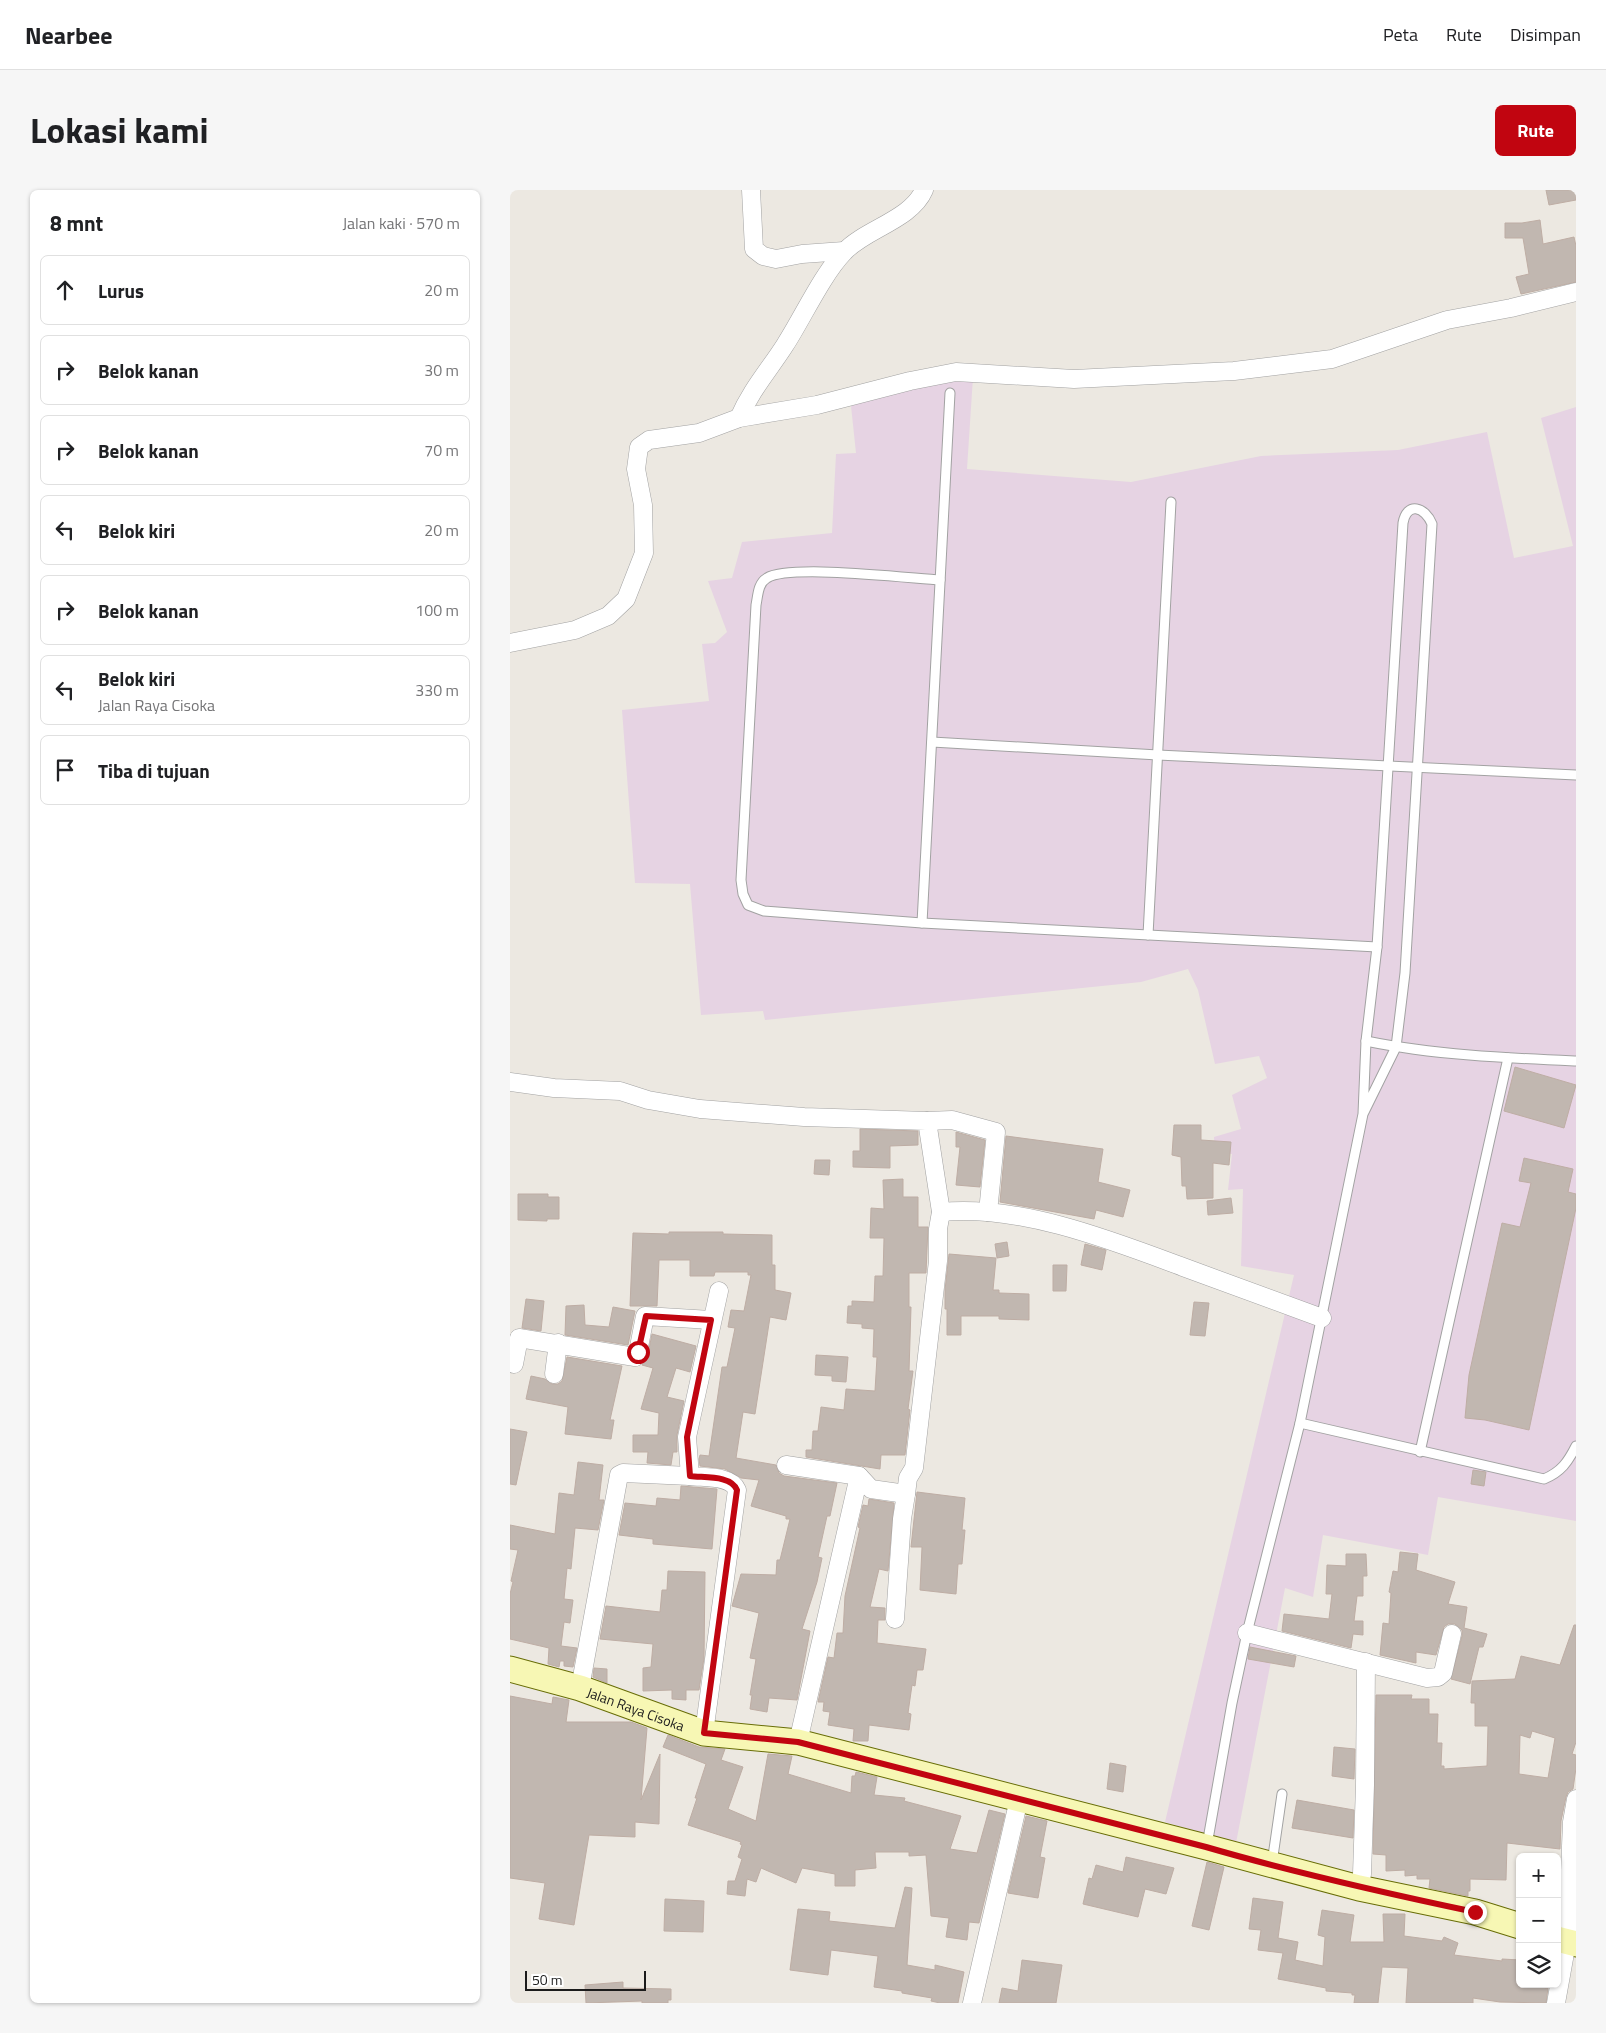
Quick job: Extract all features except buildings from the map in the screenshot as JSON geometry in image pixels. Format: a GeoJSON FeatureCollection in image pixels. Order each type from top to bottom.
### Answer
{"type":"FeatureCollection","features":[{"type":"Feature","properties":{"kind":"street"},"geometry":{"type":"LineString","coordinates":[[751,190],[754,249],[763,256],[776,259],[802,254],[844,251]]}},
{"type":"Feature","properties":{"kind":"street"},"geometry":{"type":"LineString","coordinates":[[739,418],[748,397],[784,347],[833,265],[844,251],[905,212],[922,195],[924,190]]}},
{"type":"Feature","properties":{"kind":"street"},"geometry":{"type":"LineString","coordinates":[[510,644],[574,630],[608,616],[626,599],[644,553],[643,505],[636,469],[639,447],[649,440],[699,433],[739,418],[817,405],[910,381],[956,372],[1074,379],[1234,371],[1332,359],[1447,320],[1511,308],[1576,292]]}},
{"type":"Feature","properties":{"kind":"street"},"geometry":{"type":"LineString","coordinates":[[510,1082],[554,1088],[620,1091],[648,1100],[700,1109],[804,1117],[927,1121],[952,1120],[996,1132],[988,1212]]}},
{"type":"Feature","properties":{"kind":"street"},"geometry":{"type":"LineString","coordinates":[[895,1619],[902,1519],[908,1478],[914,1468],[938,1261],[938,1229],[941,1212],[927,1121]]}},
{"type":"Feature","properties":{"kind":"street"},"geometry":{"type":"LineString","coordinates":[[941,1212],[964,1210],[988,1212],[1045,1222],[1124,1245],[1322,1318]]}},
{"type":"Feature","properties":{"kind":"street"},"geometry":{"type":"LineString","coordinates":[[690,1476],[687,1437],[711,1320],[719,1291]]}},
{"type":"Feature","properties":{"kind":"street"},"geometry":{"type":"LineString","coordinates":[[514,1364],[519,1338],[635,1357],[638,1352],[646,1316],[711,1320]]}},
{"type":"Feature","properties":{"kind":"street"},"geometry":{"type":"LineString","coordinates":[[554,1374],[558,1343]]}},
{"type":"Feature","properties":{"kind":"street"},"geometry":{"type":"LineString","coordinates":[[786,1465],[859,1476],[871,1489],[906,1494]]}},
{"type":"Feature","properties":{"kind":"street"},"geometry":{"type":"LineString","coordinates":[[580,1688],[619,1475],[690,1476],[728,1480],[734,1484],[737,1490],[704,1733]]}},
{"type":"Feature","properties":{"kind":"street"},"geometry":{"type":"LineString","coordinates":[[798,1742],[859,1476]]}},
{"type":"Feature","properties":{"kind":"street"},"geometry":{"type":"LineString","coordinates":[[1247,1632],[1427,1678],[1438,1677],[1443,1673],[1452,1634]]}},
{"type":"Feature","properties":{"kind":"street"},"geometry":{"type":"LineString","coordinates":[[1359,1888],[1362,1874],[1365,1786],[1366,1662]]}},
{"type":"Feature","properties":{"kind":"street","name":"Jalan Raya Cisoka"},"geometry":{"type":"LineString","coordinates":[[510,1669],[580,1688],[704,1733],[798,1742],[1206,1847],[1272,1866],[1359,1888],[1475,1912],[1516,1925]]}},
{"type":"Feature","properties":{"kind":"street"},"geometry":{"type":"LineString","coordinates":[[972,2003],[1019,1799]]}},
{"type":"Feature","properties":{"kind":"street"},"geometry":{"type":"LineString","coordinates":[[1556,2003],[1567,1942],[1572,1822],[1576,1799]]}},
{"type":"Feature","properties":{"kind":"lane"},"geometry":{"type":"LineString","coordinates":[[922,922],[950,393]]}},
{"type":"Feature","properties":{"kind":"lane"},"geometry":{"type":"LineString","coordinates":[[1148,935],[1172,502]]}},
{"type":"Feature","properties":{"kind":"lane"},"geometry":{"type":"LineString","coordinates":[[1206,1847],[1232,1702],[1247,1632],[1300,1423],[1363,1114],[1366,1041],[1377,947],[1403,524],[1404,514],[1412,509],[1423,511],[1430,518],[1432,524],[1405,973],[1396,1047],[1363,1114]]}},
{"type":"Feature","properties":{"kind":"lane"},"geometry":{"type":"LineString","coordinates":[[940,580],[813,571],[784,573],[769,577],[761,583],[756,605],[740,880],[748,906],[764,911],[922,922],[1377,947]]}},
{"type":"Feature","properties":{"kind":"lane"},"geometry":{"type":"LineString","coordinates":[[932,742],[1576,775]]}},
{"type":"Feature","properties":{"kind":"lane"},"geometry":{"type":"LineString","coordinates":[[1366,1041],[1396,1047],[1508,1058],[1576,1061]]}},
{"type":"Feature","properties":{"kind":"lane"},"geometry":{"type":"LineString","coordinates":[[1420,1452],[1508,1058]]}},
{"type":"Feature","properties":{"kind":"lane"},"geometry":{"type":"LineString","coordinates":[[1300,1423],[1544,1479],[1555,1475],[1566,1464],[1576,1446]]}},
{"type":"Feature","properties":{"kind":"lane"},"geometry":{"type":"LineString","coordinates":[[1272,1866],[1282,1794]]}},
{"type":"Feature","properties":{"kind":"shaded area"},"geometry":{"type":"Polygon","coordinates":[[[973,377],[967,469],[1131,482],[1261,456],[1398,450],[1487,432],[1514,558],[1573,546],[1541,418],[1576,407],[1576,1521],[1438,1497],[1428,1555],[1323,1535],[1313,1597],[1285,1588],[1236,1843],[1165,1822],[1294,1275],[1241,1266],[1243,1189],[1228,1190],[1232,1154],[1215,1152],[1214,1137],[1241,1129],[1232,1095],[1267,1078],[1259,1056],[1215,1064],[1198,990],[1188,969],[1141,982],[765,1020],[763,1011],[701,1015],[690,884],[635,883],[622,710],[709,701],[702,644],[715,643],[727,632],[708,581],[732,578],[742,542],[832,533],[836,454],[856,453],[851,406],[926,381],[973,377]]]}},
{"type":"Feature","properties":{"kind":"route"},"geometry":{"type":"LineString","coordinates":[[638,1352],[646,1316],[711,1320],[687,1437],[690,1476],[728,1480],[734,1484],[737,1490],[704,1733],[798,1742],[1359,1888],[1475,1912]]}}]}
